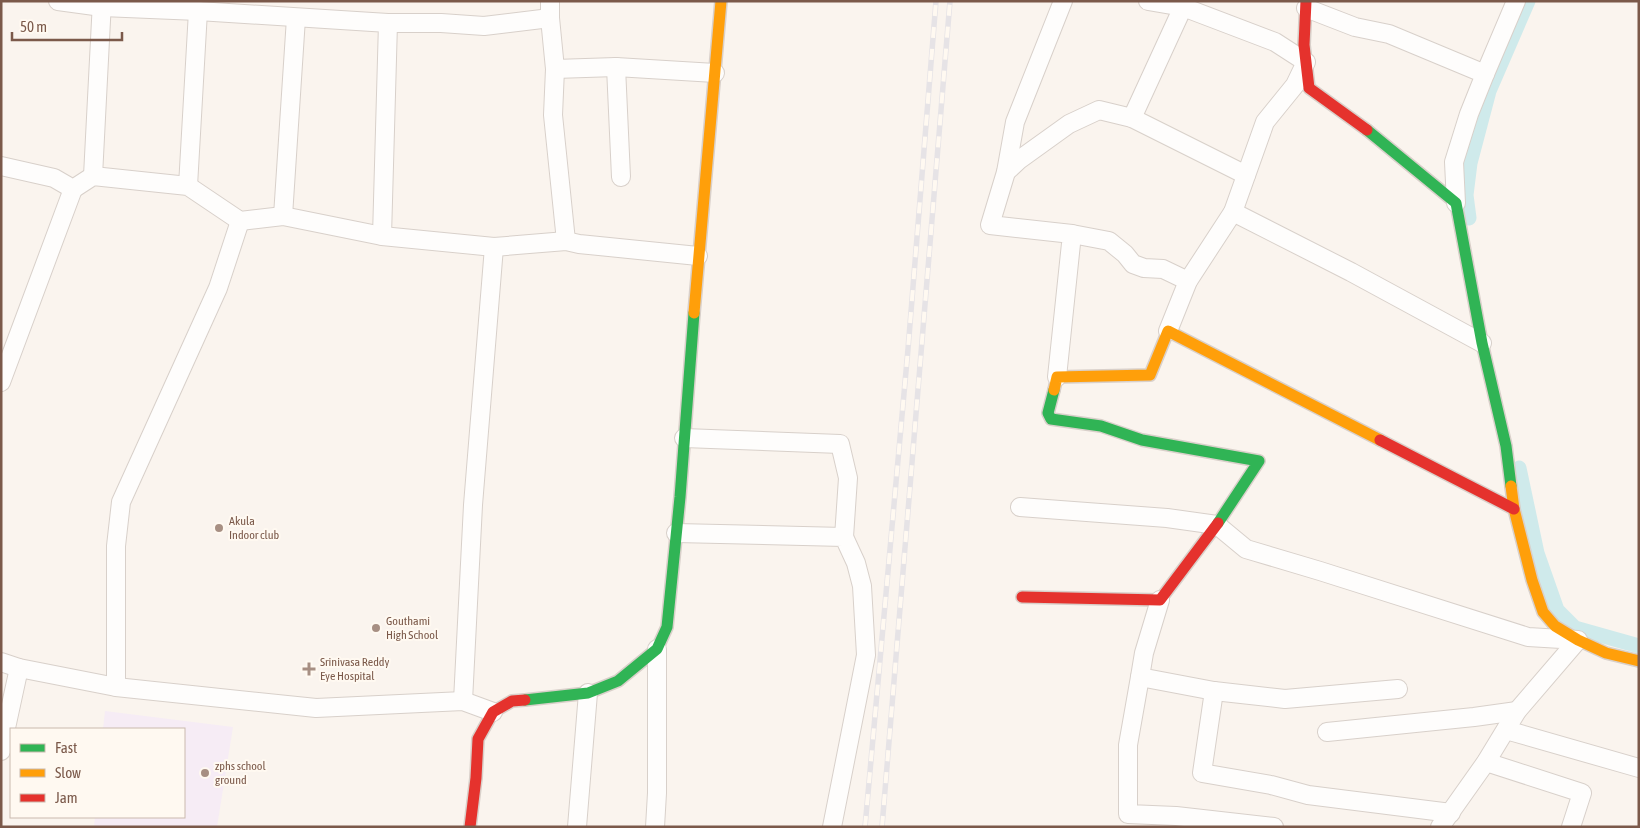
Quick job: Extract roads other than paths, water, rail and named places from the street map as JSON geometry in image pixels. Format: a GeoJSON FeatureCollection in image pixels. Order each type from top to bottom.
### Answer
{"type":"FeatureCollection","features":[{"type":"Feature","properties":{"kind":"street"},"geometry":{"type":"LineString","coordinates":[[58,1],[296,18],[388,23],[441,22],[484,26],[550,10],[555,69],[553,115],[566,241]]}},
{"type":"Feature","properties":{"kind":"street"},"geometry":{"type":"LineString","coordinates":[[655,827],[657,784],[657,649],[667,627],[721,1]]}},
{"type":"Feature","properties":{"kind":"street"},"geometry":{"type":"LineString","coordinates":[[1063,1],[1014,122],[1006,172],[990,225],[1072,234],[1109,241],[1125,254],[1133,264],[1144,268],[1163,269],[1188,281]]}},
{"type":"Feature","properties":{"kind":"street"},"geometry":{"type":"LineString","coordinates":[[1148,1],[1183,7],[1275,42],[1306,62]]}},
{"type":"Feature","properties":{"kind":"street"},"geometry":{"type":"LineString","coordinates":[[1512,2],[1469,114],[1454,162],[1456,203],[1482,343],[1506,446],[1514,509],[1532,580],[1543,612],[1555,626],[1578,640],[1606,653],[1639,661]]}},
{"type":"Feature","properties":{"kind":"street"},"geometry":{"type":"LineString","coordinates":[[93,176],[102,4]]}},
{"type":"Feature","properties":{"kind":"street"},"geometry":{"type":"LineString","coordinates":[[1456,203],[1368,130],[1309,88],[1304,45],[1306,5],[1355,28],[1389,34],[1485,74]]}},
{"type":"Feature","properties":{"kind":"street"},"geometry":{"type":"LineString","coordinates":[[1132,118],[1183,7]]}},
{"type":"Feature","properties":{"kind":"street"},"geometry":{"type":"LineString","coordinates":[[188,186],[198,11]]}},
{"type":"Feature","properties":{"kind":"street"},"geometry":{"type":"LineString","coordinates":[[283,216],[296,18]]}},
{"type":"Feature","properties":{"kind":"street"},"geometry":{"type":"LineString","coordinates":[[382,236],[388,23]]}},
{"type":"Feature","properties":{"kind":"street"},"geometry":{"type":"LineString","coordinates":[[1057,377],[1150,375],[1188,281],[1232,212],[1265,122],[1295,84],[1306,62]]}},
{"type":"Feature","properties":{"kind":"street"},"geometry":{"type":"LineString","coordinates":[[555,69],[616,68],[715,73]]}},
{"type":"Feature","properties":{"kind":"street"},"geometry":{"type":"LineString","coordinates":[[616,68],[621,177]]}},
{"type":"Feature","properties":{"kind":"street"},"geometry":{"type":"LineString","coordinates":[[1006,172],[1019,160],[1069,124],[1099,110],[1132,118],[1246,175]]}},
{"type":"Feature","properties":{"kind":"street"},"geometry":{"type":"LineString","coordinates":[[1,166],[54,178],[73,188]]}},
{"type":"Feature","properties":{"kind":"street"},"geometry":{"type":"LineString","coordinates":[[1,382],[5,363],[73,188],[93,176],[188,186],[240,221],[283,216],[382,236],[494,247],[566,241],[579,244],[698,256]]}},
{"type":"Feature","properties":{"kind":"street"},"geometry":{"type":"LineString","coordinates":[[1232,212],[1351,272],[1482,343]]}},
{"type":"Feature","properties":{"kind":"street"},"geometry":{"type":"LineString","coordinates":[[116,688],[116,546],[121,502],[218,288],[240,221]]}},
{"type":"Feature","properties":{"kind":"street"},"geometry":{"type":"LineString","coordinates":[[1072,234],[1057,377],[1048,413],[1051,419],[1101,426],[1142,440],[1259,461],[1237,497],[1160,600],[1144,653],[1128,745],[1128,814],[1176,816],[1274,827]]}},
{"type":"Feature","properties":{"kind":"street"},"geometry":{"type":"LineString","coordinates":[[463,701],[473,505],[494,247]]}},
{"type":"Feature","properties":{"kind":"street"},"geometry":{"type":"LineString","coordinates":[[1168,331],[1514,509]]}},
{"type":"Feature","properties":{"kind":"street"},"geometry":{"type":"LineString","coordinates":[[684,438],[840,444],[848,478],[844,537],[856,562],[862,586],[866,654],[832,827]]}},
{"type":"Feature","properties":{"kind":"street"},"geometry":{"type":"LineString","coordinates":[[1020,507],[1166,518],[1217,525],[1246,549],[1320,570],[1528,638],[1578,640]]}},
{"type":"Feature","properties":{"kind":"street"},"geometry":{"type":"LineString","coordinates":[[676,533],[844,537]]}},
{"type":"Feature","properties":{"kind":"street"},"geometry":{"type":"LineString","coordinates":[[1022,597],[1160,600]]}},
{"type":"Feature","properties":{"kind":"street"},"geometry":{"type":"LineString","coordinates":[[1214,691],[1202,773],[1271,785],[1308,795],[1446,820],[1486,762],[1516,711],[1578,640]]}},
{"type":"Feature","properties":{"kind":"street"},"geometry":{"type":"LineString","coordinates":[[470,827],[476,778],[478,739],[493,712],[512,701],[588,693],[618,681],[657,649]]}},
{"type":"Feature","properties":{"kind":"street"},"geometry":{"type":"LineString","coordinates":[[1,662],[19,668],[116,688],[316,708],[463,701],[493,712]]}},
{"type":"Feature","properties":{"kind":"street"},"geometry":{"type":"LineString","coordinates":[[1,751],[19,668]]}},
{"type":"Feature","properties":{"kind":"street"},"geometry":{"type":"LineString","coordinates":[[1140,677],[1214,691],[1285,699],[1398,690]]}},
{"type":"Feature","properties":{"kind":"street"},"geometry":{"type":"LineString","coordinates":[[577,827],[588,693]]}},
{"type":"Feature","properties":{"kind":"street"},"geometry":{"type":"LineString","coordinates":[[1327,732],[1516,711]]}},
{"type":"Feature","properties":{"kind":"street"},"geometry":{"type":"LineString","coordinates":[[1506,730],[1639,768]]}},
{"type":"Feature","properties":{"kind":"street"},"geometry":{"type":"LineString","coordinates":[[1486,762],[1582,793],[1571,827]]}},
{"type":"Feature","properties":{"kind":"waterway"},"geometry":{"type":"LineString","coordinates":[[1469,218],[1466,195],[1470,163],[1489,91],[1528,1]]}},
{"type":"Feature","properties":{"kind":"waterway"},"geometry":{"type":"LineString","coordinates":[[1519,468],[1537,553],[1557,610],[1575,628],[1639,646]]}},
{"type":"Feature","properties":{"kind":"railway"},"geometry":{"type":"LineString","coordinates":[[865,827],[908,349],[936,1]]}},
{"type":"Feature","properties":{"kind":"railway"},"geometry":{"type":"LineString","coordinates":[[882,827],[950,1]]}},
{"type":"Feature","properties":{"kind":"place","name":"Akula Indoor club"},"geometry":{"type":"Point","coordinates":[219,528]}},
{"type":"Feature","properties":{"kind":"place","name":"Gouthami High School"},"geometry":{"type":"Point","coordinates":[376,628]}},
{"type":"Feature","properties":{"kind":"place","name":"Srinivasa Reddy Eye Hospital"},"geometry":{"type":"Point","coordinates":[309,669]}},
{"type":"Feature","properties":{"kind":"place","name":"zphs school ground"},"geometry":{"type":"Point","coordinates":[205,773]}}]}
